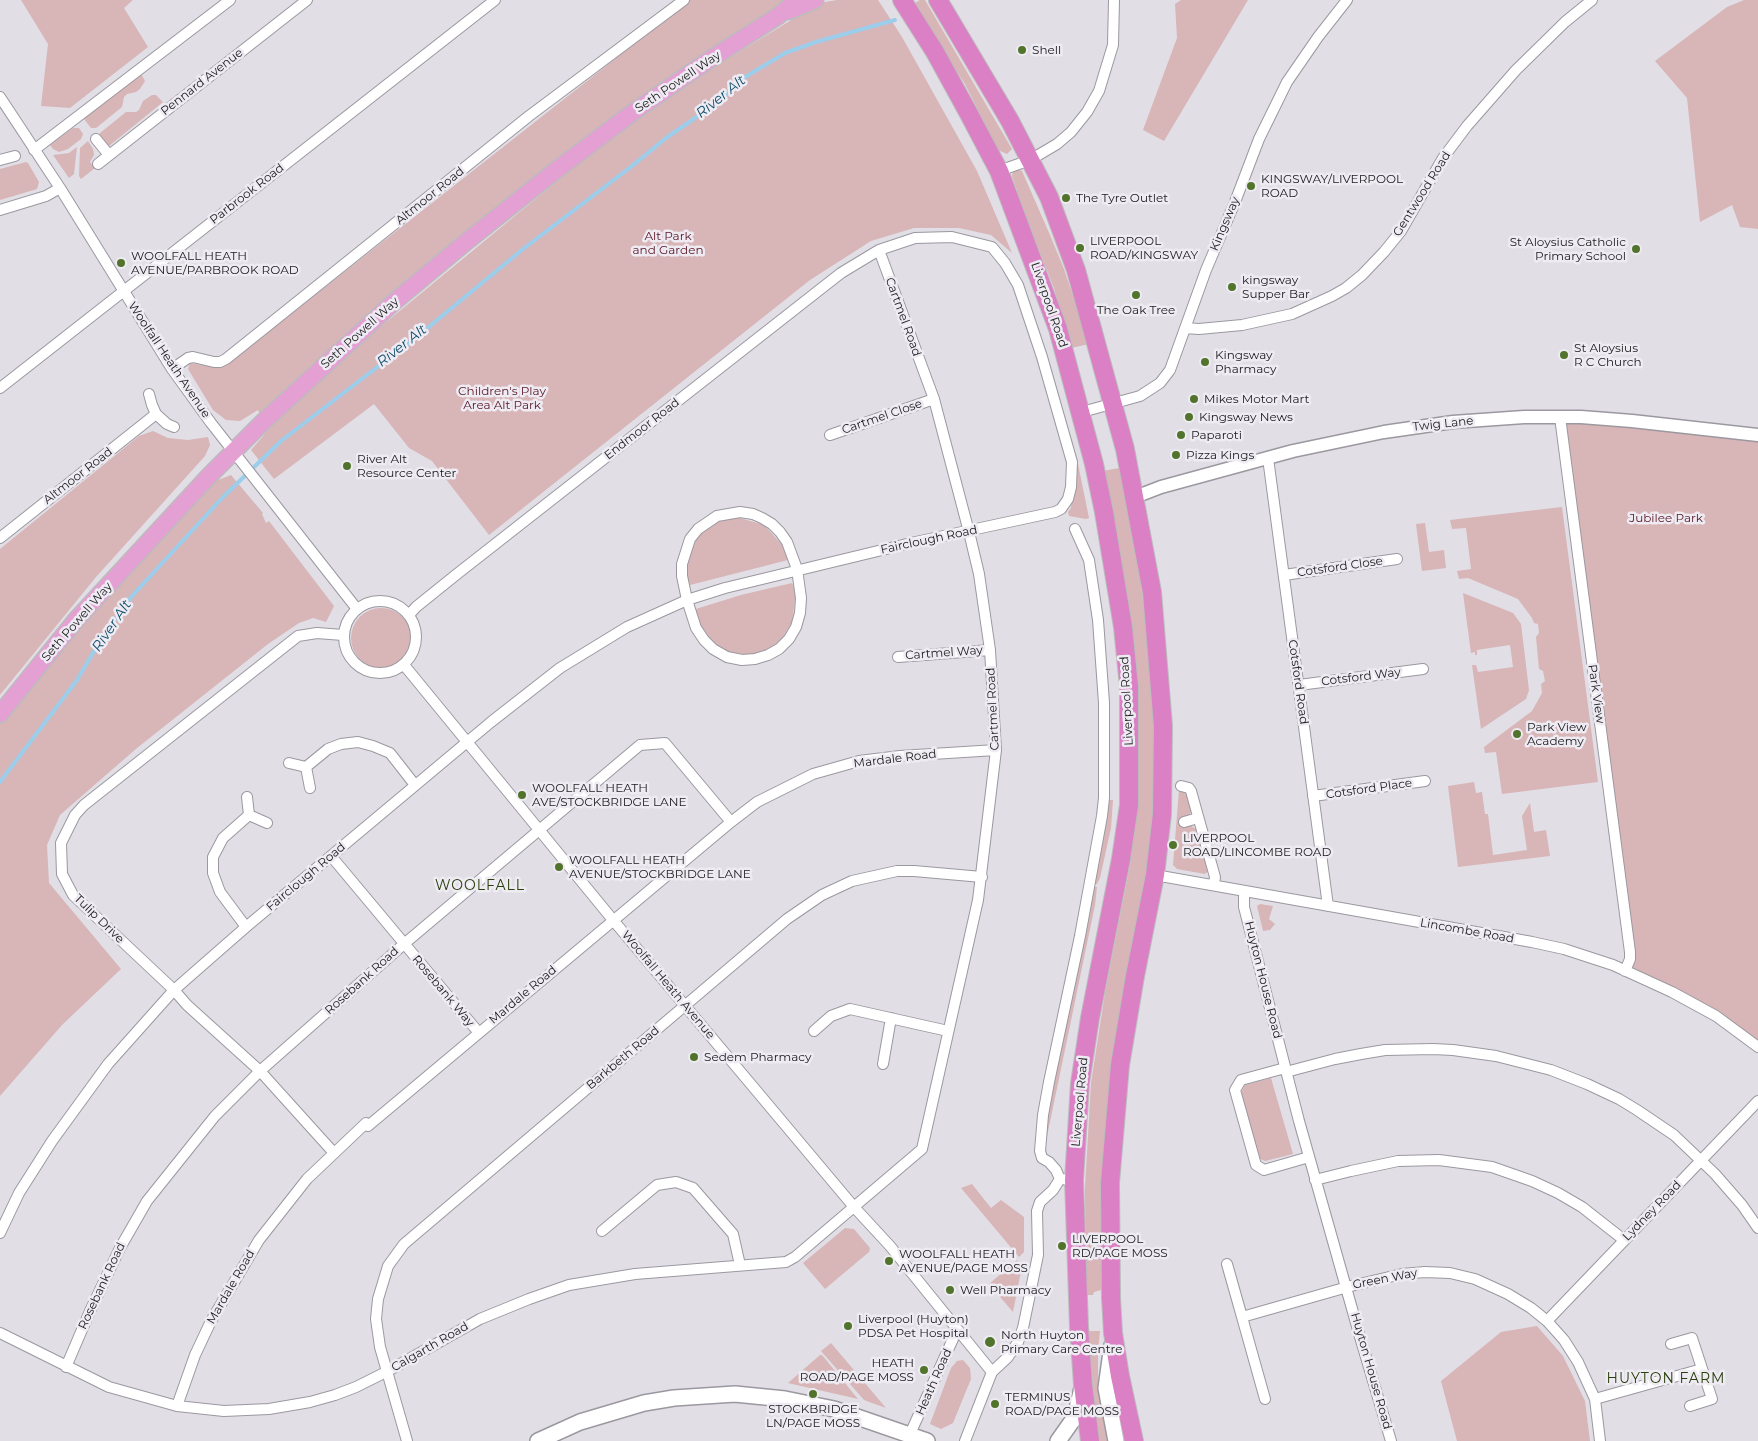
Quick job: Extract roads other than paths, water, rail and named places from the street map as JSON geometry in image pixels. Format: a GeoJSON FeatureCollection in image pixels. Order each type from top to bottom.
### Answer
{"type":"FeatureCollection","features":[{"type":"Feature","properties":{"kind":"highway","name":"Liverpool Road"},"geometry":{"type":"LineString","coordinates":[[902,0],[952,83],[999,171],[1058,329],[1082,412],[1104,512],[1123,627],[1129,687],[1129,805],[1121,859],[1090,1018],[1067,1179],[1083,1385],[1090,1441]]}},
{"type":"Feature","properties":{"kind":"highway"},"geometry":{"type":"LineString","coordinates":[[938,0],[1010,121],[1049,197],[1076,270],[1114,404],[1135,496],[1152,592],[1163,726],[1162,814],[1155,875],[1120,1065],[1110,1183],[1110,1292],[1113,1333],[1134,1441]]}},
{"type":"Feature","properties":{"kind":"main road","name":"Seth Powell Way"},"geometry":{"type":"LineString","coordinates":[[0,714],[76,620],[204,482],[263,422],[394,302],[555,171],[632,113],[709,60],[778,16],[797,0]]}},
{"type":"Feature","properties":{"kind":"main road","name":"Seth Powell Way"},"geometry":{"type":"LineString","coordinates":[[778,16],[815,0]]}},
{"type":"Feature","properties":{"kind":"main road"},"geometry":{"type":"LineString","coordinates":[[1113,1333],[1106,1388],[1116,1441]]}},
{"type":"Feature","properties":{"kind":"main road"},"geometry":{"type":"LineString","coordinates":[[1058,1441],[1075,1417],[1083,1385]]}},
{"type":"Feature","properties":{"kind":"main road"},"geometry":{"type":"LineString","coordinates":[[538,1441],[593,1417],[644,1403],[674,1398],[735,1394],[785,1399],[825,1407],[910,1434],[926,1441]]}},
{"type":"Feature","properties":{"kind":"street"},"geometry":{"type":"LineString","coordinates":[[34,150],[230,0]]}},
{"type":"Feature","properties":{"kind":"street","name":"Parbrook Road"},"geometry":{"type":"LineString","coordinates":[[0,388],[495,0]]}},
{"type":"Feature","properties":{"kind":"street","name":"Altmoor Road"},"geometry":{"type":"LineString","coordinates":[[172,368],[193,356],[214,362],[226,359],[528,116],[684,0]]}},
{"type":"Feature","properties":{"kind":"street"},"geometry":{"type":"LineString","coordinates":[[999,171],[1030,160],[1057,144],[1071,132],[1087,112],[1098,91],[1113,44],[1114,0]]}},
{"type":"Feature","properties":{"kind":"street","name":"Kingsway"},"geometry":{"type":"LineString","coordinates":[[1082,412],[1140,396],[1160,383],[1170,370],[1206,270],[1259,138],[1287,82],[1318,36],[1347,0]]}},
{"type":"Feature","properties":{"kind":"street","name":"Gentwood Road"},"geometry":{"type":"LineString","coordinates":[[1185,328],[1199,329],[1233,326],[1281,317],[1322,302],[1346,288],[1362,275],[1397,236],[1408,220],[1433,173],[1467,126],[1516,70],[1565,22],[1592,0]]}},
{"type":"Feature","properties":{"kind":"street","name":"Pennard Avenue"},"geometry":{"type":"LineString","coordinates":[[98,164],[302,2]]}},
{"type":"Feature","properties":{"kind":"street","name":"Woolfall Heath Avenue"},"geometry":{"type":"LineString","coordinates":[[0,97],[60,188],[172,368],[245,467],[356,609]]}},
{"type":"Feature","properties":{"kind":"street"},"geometry":{"type":"LineString","coordinates":[[96,138],[109,155]]}},
{"type":"Feature","properties":{"kind":"street"},"geometry":{"type":"LineString","coordinates":[[0,160],[15,156]]}},
{"type":"Feature","properties":{"kind":"street"},"geometry":{"type":"LineString","coordinates":[[0,210],[46,196],[60,188]]}},
{"type":"Feature","properties":{"kind":"street","name":"Liverpool Road"},"geometry":{"type":"LineString","coordinates":[[879,250],[915,238],[952,237],[992,247],[1005,264],[1018,285],[1072,462],[1071,486],[1068,499],[1061,509]]}},
{"type":"Feature","properties":{"kind":"street","name":"Cartmel Road"},"geometry":{"type":"LineString","coordinates":[[854,1207],[922,1149],[982,878],[996,750],[990,650],[978,574],[969,532],[934,399],[879,250]]}},
{"type":"Feature","properties":{"kind":"street","name":"Endmoor Road"},"geometry":{"type":"LineString","coordinates":[[409,615],[416,607],[457,574],[833,279],[879,250]]}},
{"type":"Feature","properties":{"kind":"street"},"geometry":{"type":"LineString","coordinates":[[149,394],[156,414],[167,424],[174,427]]}},
{"type":"Feature","properties":{"kind":"street","name":"Cartmel Close"},"geometry":{"type":"LineString","coordinates":[[830,435],[934,399]]}},
{"type":"Feature","properties":{"kind":"street","name":"Altmoor Road"},"geometry":{"type":"LineString","coordinates":[[0,538],[156,414]]}},
{"type":"Feature","properties":{"kind":"street","name":"Twig Lane"},"geometry":{"type":"LineString","coordinates":[[1135,496],[1161,487],[1329,443],[1413,427],[1492,419],[1560,417],[1632,421],[1758,435]]}},
{"type":"Feature","properties":{"kind":"street","name":"Park View"},"geometry":{"type":"LineString","coordinates":[[1560,417],[1630,952],[1630,959],[1625,970]]}},
{"type":"Feature","properties":{"kind":"street","name":"Cotsford Road"},"geometry":{"type":"LineString","coordinates":[[1268,458],[1328,906]]}},
{"type":"Feature","properties":{"kind":"street","name":"Fairclough Road"},"geometry":{"type":"LineString","coordinates":[[0,1233],[24,1186],[52,1141],[102,1071],[174,990],[246,927],[491,722],[560,668],[627,627],[687,600],[797,569],[969,532],[1061,509]]}},
{"type":"Feature","properties":{"kind":"street"},"geometry":{"type":"LineString","coordinates":[[740,512],[753,514],[772,524],[787,542],[797,569],[801,598],[800,613],[796,627],[789,639],[779,649],[755,659],[742,660],[727,657],[713,649],[704,640],[696,628],[687,600],[682,576],[685,551],[690,539],[698,529],[717,516],[740,512]]}},
{"type":"Feature","properties":{"kind":"street"},"geometry":{"type":"LineString","coordinates":[[965,1441],[992,1372],[1008,1357],[1018,1342],[1023,1328],[1038,1255],[1038,1207],[1040,1202],[1067,1179],[1042,1158],[1040,1151],[1042,1124],[1102,816],[1105,760],[1104,703],[1098,620],[1089,560],[1076,529]]}},
{"type":"Feature","properties":{"kind":"street","name":"Cotsford Close"},"geometry":{"type":"LineString","coordinates":[[1284,575],[1397,559]]}},
{"type":"Feature","properties":{"kind":"street"},"geometry":{"type":"LineString","coordinates":[[378,601],[390,602],[400,607],[409,615],[414,625],[415,647],[411,657],[404,665],[393,672],[381,674],[368,672],[357,666],[349,657],[344,646],[343,635],[346,624],[356,609],[367,603],[378,601]]}},
{"type":"Feature","properties":{"kind":"street","name":"Tulip Drive"},"geometry":{"type":"LineString","coordinates":[[334,1153],[260,1071],[187,1005],[174,990],[73,896],[62,874],[61,843],[75,814],[84,805],[298,636],[317,634],[343,635]]}},
{"type":"Feature","properties":{"kind":"street","name":"Cartmel Way"},"geometry":{"type":"LineString","coordinates":[[898,657],[990,650]]}},
{"type":"Feature","properties":{"kind":"street","name":"Woolfall Heath Avenue"},"geometry":{"type":"LineString","coordinates":[[404,665],[613,920],[854,1207],[890,1246],[992,1372]]}},
{"type":"Feature","properties":{"kind":"street","name":"Cotsford Way"},"geometry":{"type":"LineString","coordinates":[[1299,685],[1423,669]]}},
{"type":"Feature","properties":{"kind":"street"},"geometry":{"type":"LineString","coordinates":[[306,768],[328,749],[341,744],[358,742],[390,753],[416,785]]}},
{"type":"Feature","properties":{"kind":"street","name":"Rosebank Road"},"geometry":{"type":"LineString","coordinates":[[66,1367],[120,1248],[148,1201],[215,1116],[260,1071],[404,944],[640,745],[665,743],[731,822]]}},
{"type":"Feature","properties":{"kind":"street","name":"Mardale Road"},"geometry":{"type":"LineString","coordinates":[[177,1406],[195,1355],[211,1321],[259,1240],[307,1179],[366,1123],[368,1126],[731,822],[757,802],[813,774],[850,764],[900,756],[996,750]]}},
{"type":"Feature","properties":{"kind":"street"},"geometry":{"type":"LineString","coordinates":[[289,763],[306,768]]}},
{"type":"Feature","properties":{"kind":"street"},"geometry":{"type":"LineString","coordinates":[[306,768],[310,788]]}},
{"type":"Feature","properties":{"kind":"street","name":"Cotsford Place"},"geometry":{"type":"LineString","coordinates":[[1313,796],[1425,781]]}},
{"type":"Feature","properties":{"kind":"street"},"geometry":{"type":"LineString","coordinates":[[1181,786],[1191,791],[1215,876],[1214,885]]}},
{"type":"Feature","properties":{"kind":"street"},"geometry":{"type":"LineString","coordinates":[[247,797],[250,815]]}},
{"type":"Feature","properties":{"kind":"street"},"geometry":{"type":"LineString","coordinates":[[250,815],[267,823]]}},
{"type":"Feature","properties":{"kind":"street"},"geometry":{"type":"LineString","coordinates":[[246,927],[220,892],[213,873],[214,857],[223,838],[250,815]]}},
{"type":"Feature","properties":{"kind":"street"},"geometry":{"type":"LineString","coordinates":[[1184,822],[1198,818]]}},
{"type":"Feature","properties":{"kind":"street","name":"Rosebank Way"},"geometry":{"type":"LineString","coordinates":[[331,856],[478,1033]]}},
{"type":"Feature","properties":{"kind":"street","name":"Barkbeth Road"},"geometry":{"type":"LineString","coordinates":[[407,1441],[380,1347],[376,1319],[378,1298],[388,1266],[404,1244],[786,919],[822,895],[852,881],[882,874],[914,871],[982,878]]}},
{"type":"Feature","properties":{"kind":"street","name":"Lincombe Road"},"geometry":{"type":"LineString","coordinates":[[1155,875],[1564,949],[1625,970],[1672,992],[1716,1016],[1758,1047]]}},
{"type":"Feature","properties":{"kind":"street","name":"Huyton House Road"},"geometry":{"type":"LineString","coordinates":[[1244,891],[1244,907],[1315,1180],[1391,1441]]}},
{"type":"Feature","properties":{"kind":"street"},"geometry":{"type":"LineString","coordinates":[[814,1031],[831,1016],[850,1009],[948,1031]]}},
{"type":"Feature","properties":{"kind":"street"},"geometry":{"type":"LineString","coordinates":[[883,1064],[892,1018]]}},
{"type":"Feature","properties":{"kind":"street"},"geometry":{"type":"LineString","coordinates":[[1309,1157],[1264,1170],[1256,1165],[1235,1090],[1240,1080],[1385,1050],[1453,1050],[1505,1058],[1551,1070],[1587,1084],[1619,1099],[1662,1126],[1701,1160],[1728,1189],[1758,1228]]}},
{"type":"Feature","properties":{"kind":"street","name":"Lydney Road"},"geometry":{"type":"LineString","coordinates":[[1547,1321],[1758,1101]]}},
{"type":"Feature","properties":{"kind":"street"},"geometry":{"type":"LineString","coordinates":[[1315,1180],[1398,1162],[1439,1160],[1492,1167],[1532,1181],[1558,1193],[1582,1208],[1624,1240]]}},
{"type":"Feature","properties":{"kind":"street"},"geometry":{"type":"LineString","coordinates":[[602,1231],[656,1186],[676,1182],[693,1188],[733,1234],[740,1265]]}},
{"type":"Feature","properties":{"kind":"street","name":"Calgarth Road"},"geometry":{"type":"LineString","coordinates":[[0,1333],[109,1387],[177,1406],[224,1411],[269,1409],[310,1402],[335,1395],[388,1371],[480,1319],[569,1285],[636,1274],[786,1262],[795,1257],[854,1207]]}},
{"type":"Feature","properties":{"kind":"street"},"geometry":{"type":"LineString","coordinates":[[1227,1264],[1265,1399]]}},
{"type":"Feature","properties":{"kind":"street","name":"Green Way"},"geometry":{"type":"LineString","coordinates":[[1242,1317],[1346,1287],[1402,1274],[1425,1272],[1450,1273],[1475,1279],[1508,1294],[1530,1308],[1547,1321],[1564,1340],[1578,1362],[1596,1399],[1600,1441]]}},
{"type":"Feature","properties":{"kind":"street","name":"Heath Road"},"geometry":{"type":"LineString","coordinates":[[910,1434],[957,1330]]}},
{"type":"Feature","properties":{"kind":"street"},"geometry":{"type":"LineString","coordinates":[[1671,1344],[1692,1338],[1712,1399],[1690,1406]]}},
{"type":"Feature","properties":{"kind":"street"},"geometry":{"type":"LineString","coordinates":[[1596,1399],[1702,1369]]}},
{"type":"Feature","properties":{"kind":"waterway","name":"River Alt"},"geometry":{"type":"LineString","coordinates":[[0,782],[77,680],[106,631],[132,596],[222,498],[281,441],[419,335],[523,249],[666,138],[714,105],[742,79],[785,53],[816,42],[895,20]]}},
{"type":"Feature","properties":{"kind":"place","name":"Shell"},"geometry":{"type":"Point","coordinates":[1022,50]}},
{"type":"Feature","properties":{"kind":"place","name":"KINGSWAY/LIVERPOOL ROAD"},"geometry":{"type":"Point","coordinates":[1251,186]}},
{"type":"Feature","properties":{"kind":"place","name":"The Tyre Outlet"},"geometry":{"type":"Point","coordinates":[1066,198]}},
{"type":"Feature","properties":{"kind":"place","name":"LIVERPOOL ROAD/KINGSWAY"},"geometry":{"type":"Point","coordinates":[1080,248]}},
{"type":"Feature","properties":{"kind":"place","name":"St Aloysius Catholic Primary School"},"geometry":{"type":"Point","coordinates":[1636,249]}},
{"type":"Feature","properties":{"kind":"place","name":"WOOLFALL HEATH AVENUE/PARBROOK ROAD"},"geometry":{"type":"Point","coordinates":[121,263]}},
{"type":"Feature","properties":{"kind":"place","name":"kingsway Supper Bar"},"geometry":{"type":"Point","coordinates":[1232,287]}},
{"type":"Feature","properties":{"kind":"place","name":"The Oak Tree"},"geometry":{"type":"Point","coordinates":[1136,295]}},
{"type":"Feature","properties":{"kind":"place","name":"St Aloysius R C Church"},"geometry":{"type":"Point","coordinates":[1564,355]}},
{"type":"Feature","properties":{"kind":"place","name":"Kingsway Pharmacy"},"geometry":{"type":"Point","coordinates":[1205,362]}},
{"type":"Feature","properties":{"kind":"place","name":"Mikes Motor Mart"},"geometry":{"type":"Point","coordinates":[1194,399]}},
{"type":"Feature","properties":{"kind":"place","name":"Kingsway News"},"geometry":{"type":"Point","coordinates":[1189,417]}},
{"type":"Feature","properties":{"kind":"place","name":"Paparoti"},"geometry":{"type":"Point","coordinates":[1181,435]}},
{"type":"Feature","properties":{"kind":"place","name":"Pizza Kings"},"geometry":{"type":"Point","coordinates":[1176,455]}},
{"type":"Feature","properties":{"kind":"place","name":"River Alt Resource Center"},"geometry":{"type":"Point","coordinates":[347,466]}},
{"type":"Feature","properties":{"kind":"place","name":"Park View Academy"},"geometry":{"type":"Point","coordinates":[1517,734]}},
{"type":"Feature","properties":{"kind":"place","name":"WOOLFALL HEATH AVE/STOCKBRIDGE LANE"},"geometry":{"type":"Point","coordinates":[522,795]}},
{"type":"Feature","properties":{"kind":"place","name":"LIVERPOOL ROAD/LINCOMBE ROAD"},"geometry":{"type":"Point","coordinates":[1173,845]}},
{"type":"Feature","properties":{"kind":"place","name":"WOOLFALL HEATH AVENUE/STOCKBRIDGE LANE"},"geometry":{"type":"Point","coordinates":[559,867]}},
{"type":"Feature","properties":{"kind":"place","name":"Sedem Pharmacy"},"geometry":{"type":"Point","coordinates":[694,1057]}},
{"type":"Feature","properties":{"kind":"place","name":"LIVERPOOL RD/PAGE MOSS"},"geometry":{"type":"Point","coordinates":[1062,1246]}},
{"type":"Feature","properties":{"kind":"place","name":"WOOLFALL HEATH AVENUE/PAGE MOSS"},"geometry":{"type":"Point","coordinates":[889,1261]}},
{"type":"Feature","properties":{"kind":"place","name":"Well Pharmacy"},"geometry":{"type":"Point","coordinates":[950,1290]}},
{"type":"Feature","properties":{"kind":"place","name":"Liverpool (Huyton) PDSA Pet Hospital"},"geometry":{"type":"Point","coordinates":[848,1326]}},
{"type":"Feature","properties":{"kind":"place","name":"North Huyton Primary Care Centre"},"geometry":{"type":"Point","coordinates":[990,1342]}},
{"type":"Feature","properties":{"kind":"place","name":"HEATH ROAD/PAGE MOSS"},"geometry":{"type":"Point","coordinates":[924,1370]}},
{"type":"Feature","properties":{"kind":"place","name":"STOCKBRIDGE LN/PAGE MOSS"},"geometry":{"type":"Point","coordinates":[813,1394]}},
{"type":"Feature","properties":{"kind":"place","name":"TERMINUS ROAD/PAGE MOSS"},"geometry":{"type":"Point","coordinates":[995,1404]}},
{"type":"Feature","properties":{"kind":"district","name":"WOOLFALL"},"geometry":{"type":"Point","coordinates":[480,886]}},
{"type":"Feature","properties":{"kind":"district","name":"HUYTON FARM"},"geometry":{"type":"Point","coordinates":[1666,1379]}},
{"type":"Feature","properties":{"kind":"park label","name":"Alt Park and Garden"},"geometry":{"type":"Point","coordinates":[668,243]}},
{"type":"Feature","properties":{"kind":"park label","name":"Children's Play Area Alt Park"},"geometry":{"type":"Point","coordinates":[502,398]}},
{"type":"Feature","properties":{"kind":"park label","name":"Jubilee Park"},"geometry":{"type":"Point","coordinates":[1666,518]}}]}
